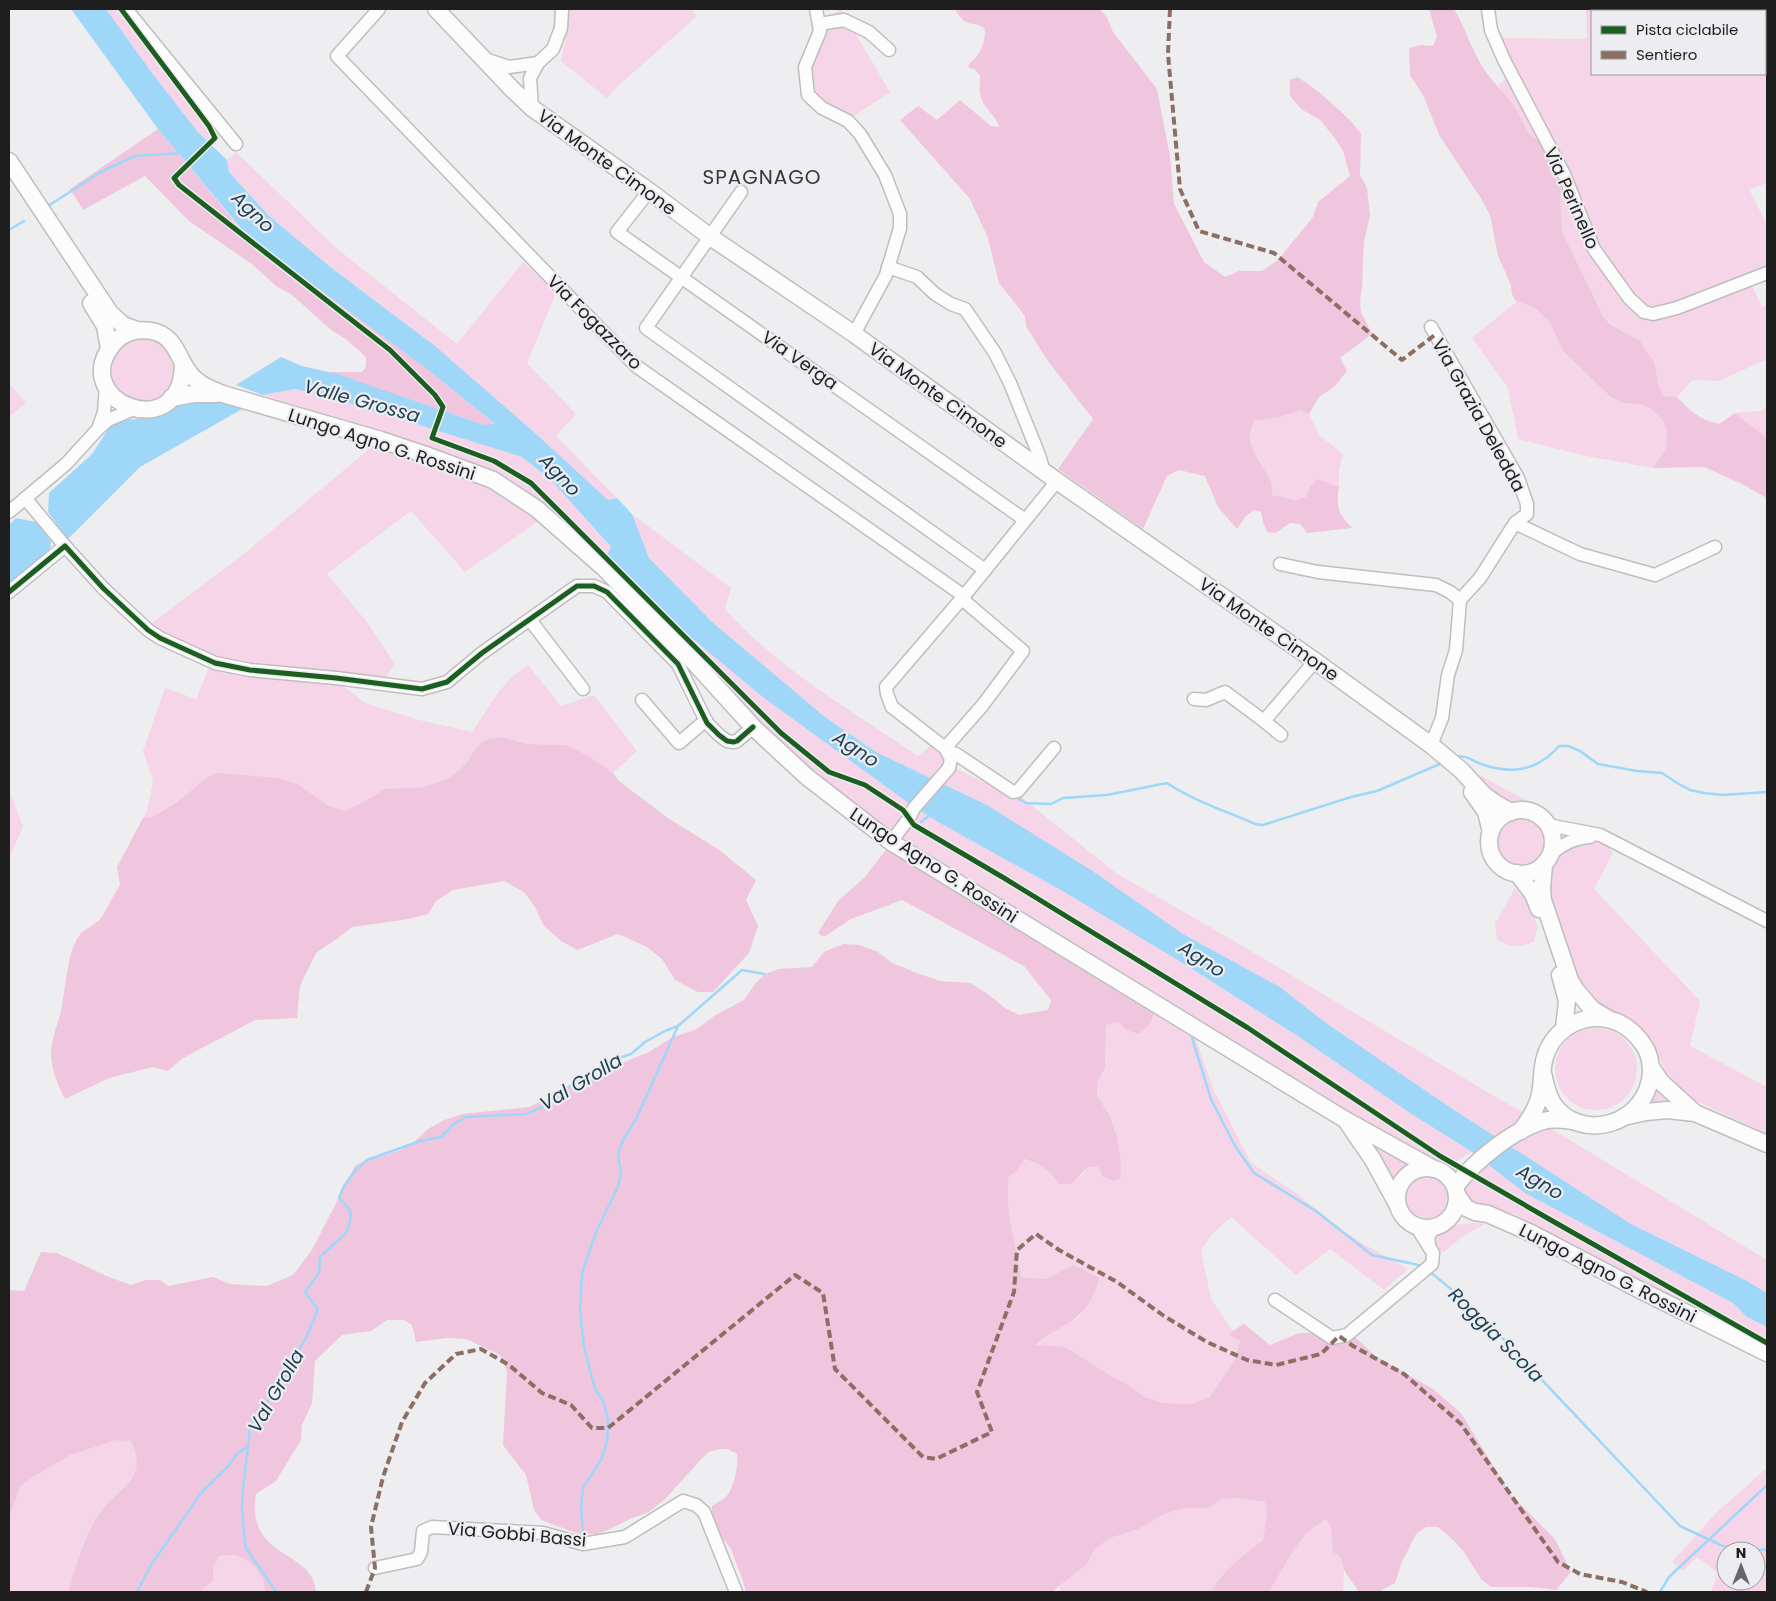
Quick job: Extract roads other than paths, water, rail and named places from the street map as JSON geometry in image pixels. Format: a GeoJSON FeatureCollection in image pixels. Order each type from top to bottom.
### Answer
{"type":"FeatureCollection","features":[{"type":"Feature","properties":{"kind":"main road","name":"Via Monte Cimone"},"geometry":{"type":"LineString","coordinates":[[436,9],[532,108],[709,236],[854,334],[1050,476],[1315,661],[1431,745],[1454,766],[1462,770],[1484,795],[1511,812]]}},
{"type":"Feature","properties":{"kind":"main road"},"geometry":{"type":"LineString","coordinates":[[9,161],[110,313],[124,325],[138,330]]}},
{"type":"Feature","properties":{"kind":"main road"},"geometry":{"type":"LineString","coordinates":[[9,178],[102,319],[109,349]]}},
{"type":"Feature","properties":{"kind":"main road"},"geometry":{"type":"LineString","coordinates":[[171,398],[183,377],[183,365],[180,354],[167,338],[158,333],[138,330],[121,336],[109,349],[103,367],[103,377],[106,386],[118,401],[134,409],[144,410],[154,408],[171,398],[194,394],[223,394]]}},
{"type":"Feature","properties":{"kind":"main road"},"geometry":{"type":"LineString","coordinates":[[183,365],[198,382],[223,394]]}},
{"type":"Feature","properties":{"kind":"main road","name":"Lungo Agno G. Rossini"},"geometry":{"type":"LineString","coordinates":[[223,394],[426,454],[493,480],[537,509],[604,568],[753,727],[813,783],[891,842],[1344,1118],[1446,1175],[1466,1208],[1474,1212],[1488,1214],[1532,1233],[1636,1288],[1767,1353]]}},
{"type":"Feature","properties":{"kind":"main road","name":"Via Monte Cimone"},"geometry":{"type":"LineString","coordinates":[[1454,766],[1456,774],[1482,805],[1489,821],[1491,832]]}},
{"type":"Feature","properties":{"kind":"main road"},"geometry":{"type":"LineString","coordinates":[[1564,1028],[1567,1001],[1564,985],[1537,902],[1533,894],[1516,874],[1500,866],[1490,850],[1489,841],[1495,823],[1511,812],[1519,810],[1534,813],[1542,818],[1552,834],[1553,844],[1547,859],[1542,889],[1543,900],[1570,980],[1588,1005],[1607,1018],[1623,1024],[1637,1035],[1647,1050],[1651,1067],[1646,1095],[1626,1117]]}},
{"type":"Feature","properties":{"kind":"main road"},"geometry":{"type":"LineString","coordinates":[[1516,874],[1536,870],[1547,859]]}},
{"type":"Feature","properties":{"kind":"main road"},"geometry":{"type":"LineString","coordinates":[[1521,1131],[1537,1105],[1545,1056],[1552,1041],[1564,1028],[1577,1021],[1607,1018]]}},
{"type":"Feature","properties":{"kind":"main road"},"geometry":{"type":"LineString","coordinates":[[1651,1067],[1661,1082],[1695,1114]]}},
{"type":"Feature","properties":{"kind":"main road"},"geometry":{"type":"LineString","coordinates":[[1543,1073],[1546,1089],[1553,1103],[1565,1115],[1579,1122]]}},
{"type":"Feature","properties":{"kind":"main road"},"geometry":{"type":"LineString","coordinates":[[1397,1204],[1400,1184],[1405,1177],[1414,1171],[1423,1168],[1461,1170],[1521,1131],[1544,1121],[1559,1119],[1595,1126],[1611,1124],[1626,1117],[1646,1112],[1667,1110],[1695,1114],[1767,1144]]}},
{"type":"Feature","properties":{"kind":"main road","name":"Lungo Agno G. Rossini"},"geometry":{"type":"LineString","coordinates":[[1344,1118],[1373,1160],[1397,1204],[1400,1214],[1407,1221],[1416,1226],[1427,1228],[1442,1223],[1501,1220]]}},
{"type":"Feature","properties":{"kind":"main road"},"geometry":{"type":"LineString","coordinates":[[1442,1223],[1453,1212],[1461,1170]]}},
{"type":"Feature","properties":{"kind":"street"},"geometry":{"type":"LineString","coordinates":[[126,9],[236,144]]}},
{"type":"Feature","properties":{"kind":"street","name":"Via Fogazzaro"},"geometry":{"type":"LineString","coordinates":[[379,9],[337,56],[636,366],[963,598],[1023,651],[982,706],[946,749]]}},
{"type":"Feature","properties":{"kind":"street"},"geometry":{"type":"LineString","coordinates":[[532,108],[530,78],[538,63],[553,50],[560,28],[562,9]]}},
{"type":"Feature","properties":{"kind":"street"},"geometry":{"type":"LineString","coordinates":[[816,9],[820,31],[806,67],[808,94],[822,108],[848,121],[860,134],[885,175],[900,214],[900,228],[886,275],[854,334]]}},
{"type":"Feature","properties":{"kind":"street","name":"Via Perinello"},"geometry":{"type":"LineString","coordinates":[[1488,9],[1491,30],[1504,60],[1564,174],[1594,249],[1629,298],[1644,312],[1653,314],[1677,308],[1767,273]]}},
{"type":"Feature","properties":{"kind":"street"},"geometry":{"type":"LineString","coordinates":[[819,24],[844,20],[869,32],[889,50]]}},
{"type":"Feature","properties":{"kind":"street"},"geometry":{"type":"LineString","coordinates":[[483,58],[501,65],[516,66],[538,63]]}},
{"type":"Feature","properties":{"kind":"street"},"geometry":{"type":"LineString","coordinates":[[509,86],[516,66]]}},
{"type":"Feature","properties":{"kind":"street"},"geometry":{"type":"LineString","coordinates":[[509,86],[530,78]]}},
{"type":"Feature","properties":{"kind":"street","name":"Via Verga"},"geometry":{"type":"LineString","coordinates":[[649,191],[617,232],[1025,520]]}},
{"type":"Feature","properties":{"kind":"street"},"geometry":{"type":"LineString","coordinates":[[681,276],[741,192]]}},
{"type":"Feature","properties":{"kind":"street"},"geometry":{"type":"LineString","coordinates":[[888,267],[917,277],[935,294],[951,304],[965,309],[995,353],[1050,476],[1025,520],[963,598],[886,687],[887,694],[892,707],[946,749],[1013,792],[1018,791],[1054,748]]}},
{"type":"Feature","properties":{"kind":"street","name":"Via Fogazzaro"},"geometry":{"type":"LineString","coordinates":[[681,276],[646,328],[985,570]]}},
{"type":"Feature","properties":{"kind":"street","name":"Via Grazia Deledda"},"geometry":{"type":"LineString","coordinates":[[1431,327],[1518,478],[1527,504],[1527,514],[1515,523],[1480,578],[1460,600]]}},
{"type":"Feature","properties":{"kind":"street"},"geometry":{"type":"LineString","coordinates":[[98,428],[104,412],[106,386]]}},
{"type":"Feature","properties":{"kind":"street"},"geometry":{"type":"LineString","coordinates":[[9,512],[66,464],[98,428],[108,420],[134,409]]}},
{"type":"Feature","properties":{"kind":"street"},"geometry":{"type":"LineString","coordinates":[[25,498],[103,588],[148,630],[160,638],[215,663],[250,670],[422,689],[447,682],[482,653],[577,586],[594,586],[608,592],[678,664],[706,720],[727,741],[737,741],[753,727]]}},
{"type":"Feature","properties":{"kind":"street"},"geometry":{"type":"LineString","coordinates":[[1515,523],[1580,554],[1655,575],[1715,547]]}},
{"type":"Feature","properties":{"kind":"street"},"geometry":{"type":"LineString","coordinates":[[9,592],[65,546]]}},
{"type":"Feature","properties":{"kind":"street"},"geometry":{"type":"LineString","coordinates":[[1280,564],[1318,572],[1436,585],[1460,600],[1456,650],[1448,675],[1442,718],[1431,745]]}},
{"type":"Feature","properties":{"kind":"street"},"geometry":{"type":"LineString","coordinates":[[530,620],[583,689]]}},
{"type":"Feature","properties":{"kind":"street"},"geometry":{"type":"LineString","coordinates":[[1264,721],[1315,661]]}},
{"type":"Feature","properties":{"kind":"street"},"geometry":{"type":"LineString","coordinates":[[1194,698],[1206,700],[1225,692],[1281,735]]}},
{"type":"Feature","properties":{"kind":"street"},"geometry":{"type":"LineString","coordinates":[[642,700],[679,743],[706,720]]}},
{"type":"Feature","properties":{"kind":"street"},"geometry":{"type":"LineString","coordinates":[[891,842],[914,808],[949,768],[951,759],[946,749]]}},
{"type":"Feature","properties":{"kind":"street"},"geometry":{"type":"LineString","coordinates":[[1548,826],[1600,836],[1767,921]]}},
{"type":"Feature","properties":{"kind":"street"},"geometry":{"type":"LineString","coordinates":[[1547,859],[1572,841],[1600,836]]}},
{"type":"Feature","properties":{"kind":"street"},"geometry":{"type":"LineString","coordinates":[[1429,1245],[1428,1236],[1442,1223]]}},
{"type":"Feature","properties":{"kind":"street"},"geometry":{"type":"LineString","coordinates":[[1275,1300],[1332,1338],[1347,1335],[1432,1264],[1433,1253],[1416,1226]]}},
{"type":"Feature","properties":{"kind":"street","name":"Via Gobbi Bassi"},"geometry":{"type":"LineString","coordinates":[[375,1568],[417,1559],[421,1552],[424,1531],[432,1527],[543,1533],[583,1544],[625,1536],[683,1501],[696,1505],[704,1512],[736,1592]]}},
{"type":"Feature","properties":{"kind":"water"},"geometry":{"type":"Polygon","coordinates":[[[71,9],[106,9],[197,131],[227,160],[229,172],[268,215],[329,266],[435,346],[535,433],[608,500],[617,498],[632,514],[649,558],[712,622],[825,717],[876,752],[987,805],[1091,870],[1183,934],[1280,987],[1326,1023],[1454,1110],[1631,1224],[1745,1280],[1767,1293],[1767,1327],[1747,1317],[1733,1303],[1525,1193],[1472,1152],[1410,1113],[1299,1037],[1181,962],[1066,893],[938,822],[907,802],[764,698],[640,595],[605,559],[611,547],[550,479],[522,457],[332,398],[295,389],[263,395],[236,385],[281,357],[302,366],[337,374],[484,425],[495,424],[427,369],[276,257],[240,227],[158,129],[71,9]]]}},
{"type":"Feature","properties":{"kind":"water"},"geometry":{"type":"Polygon","coordinates":[[[210,399],[244,408],[140,467],[68,539],[48,512],[49,493],[92,454],[111,425],[123,420],[153,418],[168,412],[180,404],[210,399]]]}},
{"type":"Feature","properties":{"kind":"water"},"geometry":{"type":"Polygon","coordinates":[[[16,518],[36,522],[51,541],[50,551],[9,585],[9,525],[16,518]]]}},
{"type":"Feature","properties":{"kind":"waterway"},"geometry":{"type":"LineString","coordinates":[[48,206],[101,172],[135,156],[183,153]]}},
{"type":"Feature","properties":{"kind":"waterway"},"geometry":{"type":"LineString","coordinates":[[9,230],[24,221]]}},
{"type":"Feature","properties":{"kind":"waterway"},"geometry":{"type":"LineString","coordinates":[[1456,757],[1466,757],[1492,767],[1514,770],[1533,766],[1542,761],[1559,746],[1568,746],[1580,751],[1598,764],[1637,771],[1662,773],[1690,790],[1723,795],[1767,792]]}},
{"type":"Feature","properties":{"kind":"waterway"},"geometry":{"type":"LineString","coordinates":[[1019,799],[1026,803],[1051,804],[1063,798],[1107,795],[1167,783],[1210,805],[1255,824],[1263,825],[1351,797],[1377,791],[1442,763]]}},
{"type":"Feature","properties":{"kind":"waterway","name":"Val Grolla"},"geometry":{"type":"LineString","coordinates":[[921,822],[930,815]]}},
{"type":"Feature","properties":{"kind":"waterway","name":"Val Grolla"},"geometry":{"type":"LineString","coordinates":[[276,1592],[246,1548],[242,1509],[250,1429],[258,1413],[290,1369],[317,1312],[317,1308],[305,1292],[319,1273],[320,1257],[346,1233],[351,1213],[339,1198],[344,1186],[355,1171],[367,1160],[420,1141],[441,1137],[454,1124],[466,1117],[526,1114],[541,1108],[553,1097],[578,1081],[616,1059],[631,1054],[645,1042],[678,1026],[742,970],[764,974]]}},
{"type":"Feature","properties":{"kind":"waterway"},"geometry":{"type":"LineString","coordinates":[[583,1532],[581,1506],[583,1487],[601,1460],[607,1442],[608,1419],[603,1401],[595,1389],[584,1347],[580,1311],[582,1273],[596,1232],[618,1187],[621,1172],[618,1154],[624,1138],[636,1119],[678,1026]]}},
{"type":"Feature","properties":{"kind":"waterway","name":"Roggia Scola"},"geometry":{"type":"LineString","coordinates":[[1192,1038],[1211,1099],[1235,1146],[1254,1173],[1316,1211],[1372,1255],[1423,1266]]}},
{"type":"Feature","properties":{"kind":"waterway","name":"Roggia Scola"},"geometry":{"type":"LineString","coordinates":[[1429,1271],[1474,1308],[1680,1526],[1723,1546],[1767,1550]]}},
{"type":"Feature","properties":{"kind":"waterway"},"geometry":{"type":"LineString","coordinates":[[137,1592],[151,1565],[201,1493],[229,1465],[237,1454],[248,1446]]}},
{"type":"Feature","properties":{"kind":"waterway","name":"Roggia Scola"},"geometry":{"type":"LineString","coordinates":[[1660,1592],[1669,1577],[1767,1485]]}},
{"type":"Feature","properties":{"kind":"district","name":"SPAGNAGO"},"geometry":{"type":"Point","coordinates":[762,177]}},
{"type":"Feature","properties":{"kind":"water label","name":"Agno"},"geometry":{"type":"Point","coordinates":[253,212]}},
{"type":"Feature","properties":{"kind":"water label","name":"Valle Grossa"},"geometry":{"type":"Point","coordinates":[362,401]}},
{"type":"Feature","properties":{"kind":"water label","name":"Agno"},"geometry":{"type":"Point","coordinates":[560,475]}},
{"type":"Feature","properties":{"kind":"water label","name":"Agno"},"geometry":{"type":"Point","coordinates":[856,749]}},
{"type":"Feature","properties":{"kind":"water label","name":"Agno"},"geometry":{"type":"Point","coordinates":[1202,959]}},
{"type":"Feature","properties":{"kind":"water label","name":"Agno"},"geometry":{"type":"Point","coordinates":[1540,1182]}}]}
